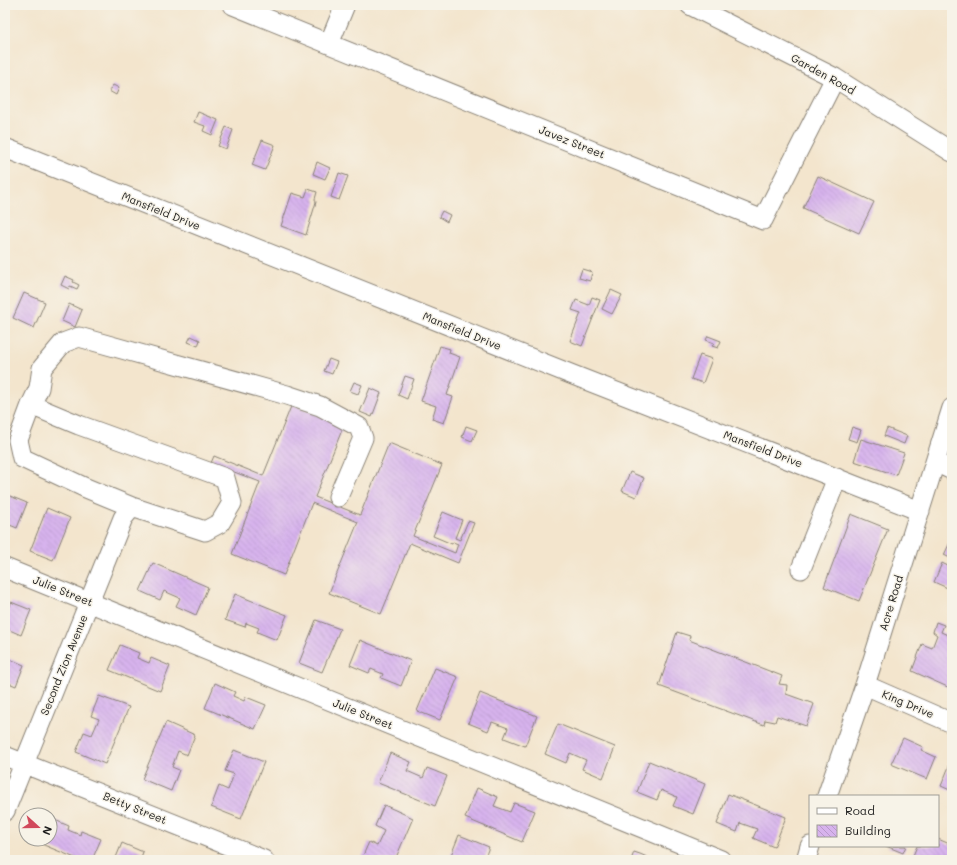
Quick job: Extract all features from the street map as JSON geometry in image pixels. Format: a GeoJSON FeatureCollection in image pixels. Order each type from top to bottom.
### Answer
{"type":"FeatureCollection","features":[{"type":"Feature","properties":{"kind":"street","name":"Javez Street"},"geometry":{"type":"LineString","coordinates":[[234,5],[763,220],[835,78]]}},
{"type":"Feature","properties":{"kind":"street"},"geometry":{"type":"LineString","coordinates":[[329,44],[345,5]]}},
{"type":"Feature","properties":{"kind":"street","name":"Garden Road"},"geometry":{"type":"LineString","coordinates":[[690,5],[835,78],[952,152]]}},
{"type":"Feature","properties":{"kind":"street","name":"Mansfield Drive"},"geometry":{"type":"LineString","coordinates":[[5,148],[573,375],[920,510]]}},
{"type":"Feature","properties":{"kind":"street"},"geometry":{"type":"LineString","coordinates":[[31,405],[79,425],[225,478],[232,503],[220,523],[205,531],[127,512],[86,488],[22,458],[18,440],[31,405],[39,388],[42,368],[64,343],[79,336],[287,395],[320,406],[359,427],[363,438],[338,497]]}},
{"type":"Feature","properties":{"kind":"street","name":"Acre Road"},"geometry":{"type":"LineString","coordinates":[[827,795],[865,685],[952,408]]}},
{"type":"Feature","properties":{"kind":"street"},"geometry":{"type":"LineString","coordinates":[[935,462],[952,470]]}},
{"type":"Feature","properties":{"kind":"street"},"geometry":{"type":"LineString","coordinates":[[801,569],[837,478]]}},
{"type":"Feature","properties":{"kind":"street","name":"Second Zion Avenue"},"geometry":{"type":"LineString","coordinates":[[5,812],[127,512]]}},
{"type":"Feature","properties":{"kind":"street","name":"Julie Street"},"geometry":{"type":"LineString","coordinates":[[5,568],[721,860]]}},
{"type":"Feature","properties":{"kind":"street","name":"King Drive"},"geometry":{"type":"LineString","coordinates":[[865,685],[952,723]]}},
{"type":"Feature","properties":{"kind":"street","name":"Betty Street"},"geometry":{"type":"LineString","coordinates":[[5,756],[264,860]]}},
{"type":"Feature","properties":{"kind":"building"},"geometry":{"type":"Polygon","coordinates":[[[113,85],[119,88],[116,95],[109,91],[113,85]]]}},
{"type":"Feature","properties":{"kind":"building"},"geometry":{"type":"Polygon","coordinates":[[[198,112],[218,120],[212,135],[203,131],[205,126],[194,122],[198,112]]]}},
{"type":"Feature","properties":{"kind":"building"},"geometry":{"type":"Polygon","coordinates":[[[226,127],[233,130],[226,149],[218,146],[226,127]]]}},
{"type":"Feature","properties":{"kind":"building"},"geometry":{"type":"Polygon","coordinates":[[[262,140],[275,145],[265,170],[252,165],[262,140]]]}},
{"type":"Feature","properties":{"kind":"building"},"geometry":{"type":"Polygon","coordinates":[[[317,162],[330,168],[325,179],[313,174],[317,162]]]}},
{"type":"Feature","properties":{"kind":"building"},"geometry":{"type":"Polygon","coordinates":[[[339,173],[348,176],[339,200],[331,197],[339,173]]]}},
{"type":"Feature","properties":{"kind":"building"},"geometry":{"type":"Polygon","coordinates":[[[818,176],[874,202],[859,233],[803,208],[818,176]]]}},
{"type":"Feature","properties":{"kind":"building"},"geometry":{"type":"Polygon","coordinates":[[[308,189],[317,192],[315,199],[316,202],[306,235],[281,226],[292,193],[305,197],[308,189]]]}},
{"type":"Feature","properties":{"kind":"building"},"geometry":{"type":"Polygon","coordinates":[[[442,211],[450,215],[447,222],[439,217],[442,211]]]}},
{"type":"Feature","properties":{"kind":"building"},"geometry":{"type":"Polygon","coordinates":[[[582,269],[592,272],[590,281],[579,278],[582,269]]]}},
{"type":"Feature","properties":{"kind":"building"},"geometry":{"type":"Polygon","coordinates":[[[65,276],[74,280],[73,282],[79,285],[77,289],[70,286],[69,289],[61,285],[65,276]]]}},
{"type":"Feature","properties":{"kind":"building"},"geometry":{"type":"Polygon","coordinates":[[[611,290],[622,295],[612,314],[602,309],[611,290]]]}},
{"type":"Feature","properties":{"kind":"building"},"geometry":{"type":"Polygon","coordinates":[[[24,293],[45,302],[34,328],[13,318],[24,293]]]}},
{"type":"Feature","properties":{"kind":"building"},"geometry":{"type":"Polygon","coordinates":[[[592,297],[600,300],[582,346],[570,341],[581,313],[572,310],[576,300],[589,305],[592,297]]]}},
{"type":"Feature","properties":{"kind":"building"},"geometry":{"type":"Polygon","coordinates":[[[69,304],[82,310],[75,327],[62,321],[69,304]]]}},
{"type":"Feature","properties":{"kind":"building"},"geometry":{"type":"Polygon","coordinates":[[[191,336],[200,340],[198,346],[188,342],[191,336]]]}},
{"type":"Feature","properties":{"kind":"building"},"geometry":{"type":"Polygon","coordinates":[[[708,336],[721,341],[718,348],[712,346],[714,343],[706,340],[708,336]]]}},
{"type":"Feature","properties":{"kind":"building"},"geometry":{"type":"Polygon","coordinates":[[[440,346],[450,349],[449,353],[460,357],[447,395],[453,397],[444,423],[432,419],[436,406],[421,401],[440,346]]]}},
{"type":"Feature","properties":{"kind":"building"},"geometry":{"type":"Polygon","coordinates":[[[700,355],[712,359],[703,383],[691,379],[700,355]]]}},
{"type":"Feature","properties":{"kind":"building"},"geometry":{"type":"Polygon","coordinates":[[[329,359],[337,362],[332,374],[324,371],[329,359]]]}},
{"type":"Feature","properties":{"kind":"building"},"geometry":{"type":"Polygon","coordinates":[[[405,376],[414,379],[407,399],[398,395],[405,376]]]}},
{"type":"Feature","properties":{"kind":"building"},"geometry":{"type":"Polygon","coordinates":[[[354,382],[362,385],[358,394],[350,391],[354,382]]]}},
{"type":"Feature","properties":{"kind":"building"},"geometry":{"type":"Polygon","coordinates":[[[370,388],[381,393],[372,417],[360,412],[370,388]]]}},
{"type":"Feature","properties":{"kind":"building"},"geometry":{"type":"Polygon","coordinates":[[[292,404],[344,425],[315,497],[360,515],[389,443],[442,465],[413,536],[455,553],[458,544],[453,542],[452,544],[433,536],[443,512],[462,520],[455,538],[460,540],[468,521],[474,523],[458,563],[410,543],[381,614],[329,593],[358,522],[312,503],[284,575],[232,554],[260,482],[211,463],[214,456],[263,476],[292,404]]]}},
{"type":"Feature","properties":{"kind":"building"},"geometry":{"type":"Polygon","coordinates":[[[466,426],[477,430],[472,441],[462,437],[466,426]]]}},
{"type":"Feature","properties":{"kind":"building"},"geometry":{"type":"Polygon","coordinates":[[[852,427],[861,430],[857,442],[848,439],[852,427]]]}},
{"type":"Feature","properties":{"kind":"building"},"geometry":{"type":"Polygon","coordinates":[[[887,428],[907,436],[904,444],[884,436],[887,428]]]}},
{"type":"Feature","properties":{"kind":"building"},"geometry":{"type":"Polygon","coordinates":[[[861,439],[904,453],[896,475],[854,461],[861,439]]]}},
{"type":"Feature","properties":{"kind":"building"},"geometry":{"type":"Polygon","coordinates":[[[630,472],[644,478],[636,497],[622,491],[630,472]]]}},
{"type":"Feature","properties":{"kind":"building"},"geometry":{"type":"Polygon","coordinates":[[[5,494],[27,503],[17,528],[5,523],[5,494]]]}},
{"type":"Feature","properties":{"kind":"building"},"geometry":{"type":"Polygon","coordinates":[[[47,508],[70,518],[53,560],[30,551],[47,508]]]}},
{"type":"Feature","properties":{"kind":"building"},"geometry":{"type":"Polygon","coordinates":[[[851,514],[888,529],[859,601],[824,587],[851,514]]]}},
{"type":"Feature","properties":{"kind":"building"},"geometry":{"type":"Polygon","coordinates":[[[952,538],[952,559],[944,555],[952,538]]]}},
{"type":"Feature","properties":{"kind":"building"},"geometry":{"type":"Polygon","coordinates":[[[153,563],[208,587],[196,615],[176,606],[180,598],[164,591],[160,600],[140,591],[153,563]]]}},
{"type":"Feature","properties":{"kind":"building"},"geometry":{"type":"Polygon","coordinates":[[[942,563],[952,568],[952,590],[934,582],[942,563]]]}},
{"type":"Feature","properties":{"kind":"building"},"geometry":{"type":"Polygon","coordinates":[[[235,594],[287,615],[277,640],[257,632],[259,628],[246,623],[245,627],[225,620],[235,594]]]}},
{"type":"Feature","properties":{"kind":"building"},"geometry":{"type":"Polygon","coordinates":[[[11,602],[31,610],[21,635],[5,628],[5,604],[10,606],[11,602]]]}},
{"type":"Feature","properties":{"kind":"building"},"geometry":{"type":"Polygon","coordinates":[[[316,620],[340,629],[322,672],[299,663],[316,620]]]}},
{"type":"Feature","properties":{"kind":"building"},"geometry":{"type":"Polygon","coordinates":[[[936,622],[944,625],[941,632],[952,637],[952,689],[912,671],[922,644],[932,648],[937,635],[933,632],[936,622]]]}},
{"type":"Feature","properties":{"kind":"building"},"geometry":{"type":"Polygon","coordinates":[[[677,632],[690,636],[689,640],[782,676],[779,684],[787,685],[786,694],[814,704],[806,726],[777,716],[775,722],[765,720],[764,725],[659,686],[677,632]]]}},
{"type":"Feature","properties":{"kind":"building"},"geometry":{"type":"Polygon","coordinates":[[[360,640],[411,661],[401,686],[381,678],[383,674],[371,669],[369,673],[350,665],[360,640]]]}},
{"type":"Feature","properties":{"kind":"building"},"geometry":{"type":"Polygon","coordinates":[[[120,645],[139,653],[137,658],[149,663],[151,658],[170,666],[160,691],[109,670],[120,645]]]}},
{"type":"Feature","properties":{"kind":"building"},"geometry":{"type":"Polygon","coordinates":[[[5,657],[24,665],[16,686],[6,682],[5,685],[5,657]]]}},
{"type":"Feature","properties":{"kind":"building"},"geometry":{"type":"Polygon","coordinates":[[[435,668],[458,677],[440,720],[417,711],[435,668]]]}},
{"type":"Feature","properties":{"kind":"building"},"geometry":{"type":"Polygon","coordinates":[[[215,683],[235,692],[233,696],[244,701],[246,697],[266,705],[255,729],[205,708],[215,683]]]}},
{"type":"Feature","properties":{"kind":"building"},"geometry":{"type":"Polygon","coordinates":[[[480,693],[537,716],[525,746],[504,738],[508,728],[492,722],[488,731],[468,723],[480,693]]]}},
{"type":"Feature","properties":{"kind":"building"},"geometry":{"type":"Polygon","coordinates":[[[99,696],[129,707],[105,764],[76,752],[84,732],[92,735],[99,719],[91,716],[99,696]]]}},
{"type":"Feature","properties":{"kind":"building"},"geometry":{"type":"Polygon","coordinates":[[[166,722],[195,735],[187,755],[178,751],[172,767],[179,770],[171,791],[142,779],[166,722]]]}},
{"type":"Feature","properties":{"kind":"building"},"geometry":{"type":"Polygon","coordinates":[[[558,724],[615,747],[603,778],[582,769],[586,760],[570,753],[566,763],[545,754],[558,724]]]}},
{"type":"Feature","properties":{"kind":"building"},"geometry":{"type":"Polygon","coordinates":[[[903,738],[923,747],[921,750],[936,757],[927,779],[891,764],[903,738]]]}},
{"type":"Feature","properties":{"kind":"building"},"geometry":{"type":"Polygon","coordinates":[[[234,750],[264,762],[241,819],[211,807],[219,786],[228,790],[234,774],[225,771],[234,750]]]}},
{"type":"Feature","properties":{"kind":"building"},"geometry":{"type":"Polygon","coordinates":[[[390,753],[411,762],[407,771],[423,778],[427,768],[447,776],[435,806],[378,783],[390,753]]]}},
{"type":"Feature","properties":{"kind":"building"},"geometry":{"type":"Polygon","coordinates":[[[649,761],[705,784],[693,814],[673,806],[677,797],[661,790],[657,800],[637,792],[649,761]]]}},
{"type":"Feature","properties":{"kind":"building"},"geometry":{"type":"Polygon","coordinates":[[[950,764],[952,765],[952,791],[941,786],[950,764]]]}},
{"type":"Feature","properties":{"kind":"building"},"geometry":{"type":"Polygon","coordinates":[[[477,788],[498,797],[494,806],[510,812],[514,803],[535,811],[522,842],[465,818],[477,788]]]}},
{"type":"Feature","properties":{"kind":"building"},"geometry":{"type":"Polygon","coordinates":[[[728,794],[786,817],[774,847],[753,838],[757,829],[740,823],[737,832],[717,824],[728,794]]]}},
{"type":"Feature","properties":{"kind":"building"},"geometry":{"type":"Polygon","coordinates":[[[384,805],[413,818],[395,860],[361,860],[369,842],[377,846],[384,831],[375,826],[384,805]]]}},
{"type":"Feature","properties":{"kind":"building"},"geometry":{"type":"Polygon","coordinates":[[[58,821],[69,826],[68,830],[80,835],[81,831],[101,839],[92,860],[80,860],[49,847],[58,847],[58,821]]]}},
{"type":"Feature","properties":{"kind":"building"},"geometry":{"type":"Polygon","coordinates":[[[459,835],[489,847],[484,860],[449,860],[459,835]]]}},
{"type":"Feature","properties":{"kind":"building"},"geometry":{"type":"Polygon","coordinates":[[[939,839],[952,845],[952,860],[915,860],[912,858],[917,847],[939,847],[939,839]]]}},
{"type":"Feature","properties":{"kind":"building"},"geometry":{"type":"Polygon","coordinates":[[[122,843],[143,852],[140,860],[115,860],[122,843]]]}},
{"type":"Feature","properties":{"kind":"building"},"geometry":{"type":"Polygon","coordinates":[[[888,847],[906,847],[903,853],[888,847]]]}},
{"type":"Feature","properties":{"kind":"building"},"geometry":{"type":"Polygon","coordinates":[[[634,852],[640,854],[654,860],[631,860],[634,852]]]}}]}
